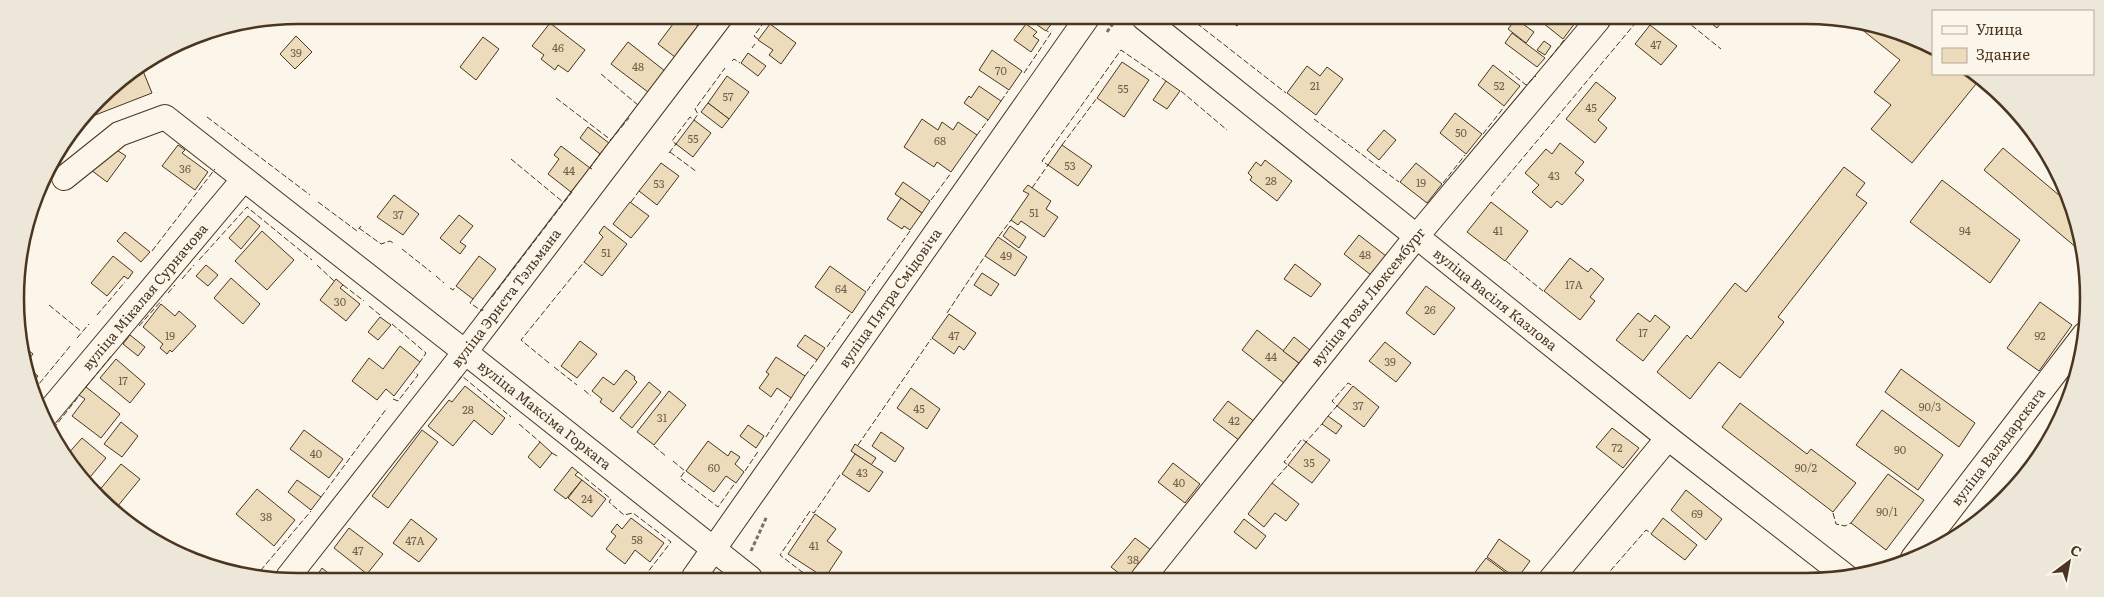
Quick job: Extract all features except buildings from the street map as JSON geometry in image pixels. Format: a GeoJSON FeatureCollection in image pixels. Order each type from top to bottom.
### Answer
{"type":"FeatureCollection","features":[{"type":"Feature","properties":{"kind":"street","name":"вуліца Эрнста Тэльмана"},"geometry":{"type":"LineString","coordinates":[[291,573],[465,352],[714,24]]}},
{"type":"Feature","properties":{"kind":"street","name":"вуліца Пятра Смідовіча"},"geometry":{"type":"LineString","coordinates":[[698,573],[1082,24]]}},
{"type":"Feature","properties":{"kind":"street","name":"вуліца Васіля Казлова"},"geometry":{"type":"LineString","coordinates":[[1151,24],[1668,438],[1839,571]]}},
{"type":"Feature","properties":{"kind":"street","name":"вуліца Розы Люксембург"},"geometry":{"type":"LineString","coordinates":[[1147,573],[1416,237],[1595,24]]}},
{"type":"Feature","properties":{"kind":"street","name":"вуліца Максіма Горкага"},"geometry":{"type":"LineString","coordinates":[[64,178],[120,134],[165,117],[744,573]]}},
{"type":"Feature","properties":{"kind":"street","name":"вуліца Мікалая Сурначова"},"geometry":{"type":"LineString","coordinates":[[49,412],[244,180]]}},
{"type":"Feature","properties":{"kind":"street","name":"вуліца Валадарскага"},"geometry":{"type":"LineString","coordinates":[[1921,548],[2076,345]]}},
{"type":"Feature","properties":{"kind":"street"},"geometry":{"type":"LineString","coordinates":[[1556,573],[1668,438]]}},
{"type":"Feature","properties":{"kind":"fence"},"geometry":{"type":"LineString","coordinates":[[758,39],[754,36],[763,24]]}},
{"type":"Feature","properties":{"kind":"fence"},"geometry":{"type":"LineString","coordinates":[[1198,24],[1286,93]]}},
{"type":"Feature","properties":{"kind":"fence"},"geometry":{"type":"LineString","coordinates":[[1491,196],[1635,24]]}},
{"type":"Feature","properties":{"kind":"fence"},"geometry":{"type":"LineString","coordinates":[[1690,24],[1721,49]]}},
{"type":"Feature","properties":{"kind":"fence"},"geometry":{"type":"LineString","coordinates":[[1024,73],[1051,33],[1047,31]]}},
{"type":"Feature","properties":{"kind":"fence"},"geometry":{"type":"LineString","coordinates":[[1550,58],[1564,40]]}},
{"type":"Feature","properties":{"kind":"fence"},"geometry":{"type":"LineString","coordinates":[[752,48],[755,44]]}},
{"type":"Feature","properties":{"kind":"fence"},"geometry":{"type":"LineString","coordinates":[[1032,188],[1048,165],[1042,161],[1121,50],[1166,81]]}},
{"type":"Feature","properties":{"kind":"fence"},"geometry":{"type":"LineString","coordinates":[[732,61],[734,59],[740,63]]}},
{"type":"Feature","properties":{"kind":"fence"},"geometry":{"type":"LineString","coordinates":[[669,153],[676,144],[672,141],[690,117],[694,120],[698,114],[695,109],[725,68]]}},
{"type":"Feature","properties":{"kind":"fence"},"geometry":{"type":"LineString","coordinates":[[1509,71],[1526,85],[1536,76]]}},
{"type":"Feature","properties":{"kind":"fence"},"geometry":{"type":"LineString","coordinates":[[601,74],[638,105]]}},
{"type":"Feature","properties":{"kind":"fence"},"geometry":{"type":"LineString","coordinates":[[1001,101],[1008,91]]}},
{"type":"Feature","properties":{"kind":"fence"},"geometry":{"type":"LineString","coordinates":[[1181,91],[1227,130]]}},
{"type":"Feature","properties":{"kind":"fence"},"geometry":{"type":"LineString","coordinates":[[556,98],[611,140]]}},
{"type":"Feature","properties":{"kind":"fence"},"geometry":{"type":"LineString","coordinates":[[1062,145],[1097,98]]}},
{"type":"Feature","properties":{"kind":"fence"},"geometry":{"type":"LineString","coordinates":[[1483,134],[1504,107]]}},
{"type":"Feature","properties":{"kind":"fence"},"geometry":{"type":"LineString","coordinates":[[207,117],[310,195]]}},
{"type":"Feature","properties":{"kind":"fence"},"geometry":{"type":"LineString","coordinates":[[610,141],[629,118]]}},
{"type":"Feature","properties":{"kind":"fence"},"geometry":{"type":"LineString","coordinates":[[1314,119],[1399,182]]}},
{"type":"Feature","properties":{"kind":"fence"},"geometry":{"type":"LineString","coordinates":[[977,135],[988,120]]}},
{"type":"Feature","properties":{"kind":"fence"},"geometry":{"type":"LineString","coordinates":[[670,152],[697,172]]}},
{"type":"Feature","properties":{"kind":"fence"},"geometry":{"type":"LineString","coordinates":[[592,169],[590,168],[600,154]]}},
{"type":"Feature","properties":{"kind":"fence"},"geometry":{"type":"LineString","coordinates":[[1443,183],[1465,155]]}},
{"type":"Feature","properties":{"kind":"fence"},"geometry":{"type":"LineString","coordinates":[[511,159],[563,202]]}},
{"type":"Feature","properties":{"kind":"fence"},"geometry":{"type":"LineString","coordinates":[[152,251],[215,169]]}},
{"type":"Feature","properties":{"kind":"fence"},"geometry":{"type":"LineString","coordinates":[[931,200],[951,173]]}},
{"type":"Feature","properties":{"kind":"fence"},"geometry":{"type":"LineString","coordinates":[[631,202],[639,191]]}},
{"type":"Feature","properties":{"kind":"fence"},"geometry":{"type":"LineString","coordinates":[[492,297],[572,192]]}},
{"type":"Feature","properties":{"kind":"fence"},"geometry":{"type":"LineString","coordinates":[[318,202],[357,231],[361,226]]}},
{"type":"Feature","properties":{"kind":"fence"},"geometry":{"type":"LineString","coordinates":[[199,260],[247,207],[312,260]]}},
{"type":"Feature","properties":{"kind":"fence"},"geometry":{"type":"LineString","coordinates":[[999,236],[1011,220]]}},
{"type":"Feature","properties":{"kind":"fence"},"geometry":{"type":"LineString","coordinates":[[359,228],[381,244],[390,241],[393,243]]}},
{"type":"Feature","properties":{"kind":"fence"},"geometry":{"type":"LineString","coordinates":[[867,291],[910,231]]}},
{"type":"Feature","properties":{"kind":"fence"},"geometry":{"type":"LineString","coordinates":[[402,249],[431,272]]}},
{"type":"Feature","properties":{"kind":"fence"},"geometry":{"type":"LineString","coordinates":[[947,313],[985,256]]}},
{"type":"Feature","properties":{"kind":"fence"},"geometry":{"type":"LineString","coordinates":[[1506,261],[1543,291]]}},
{"type":"Feature","properties":{"kind":"fence"},"geometry":{"type":"LineString","coordinates":[[549,363],[521,340],[584,262]]}},
{"type":"Feature","properties":{"kind":"fence"},"geometry":{"type":"LineString","coordinates":[[182,279],[194,265]]}},
{"type":"Feature","properties":{"kind":"fence"},"geometry":{"type":"LineString","coordinates":[[317,265],[334,281]]}},
{"type":"Feature","properties":{"kind":"fence"},"geometry":{"type":"LineString","coordinates":[[436,276],[444,283]]}},
{"type":"Feature","properties":{"kind":"fence"},"geometry":{"type":"LineString","coordinates":[[97,315],[125,282]]}},
{"type":"Feature","properties":{"kind":"fence"},"geometry":{"type":"LineString","coordinates":[[168,293],[175,285]]}},
{"type":"Feature","properties":{"kind":"fence"},"geometry":{"type":"LineString","coordinates":[[343,285],[364,301]]}},
{"type":"Feature","properties":{"kind":"fence"},"geometry":{"type":"LineString","coordinates":[[450,288],[453,290],[456,286]]}},
{"type":"Feature","properties":{"kind":"fence"},"geometry":{"type":"LineString","coordinates":[[473,299],[470,303],[482,311],[483,309]]}},
{"type":"Feature","properties":{"kind":"fence"},"geometry":{"type":"LineString","coordinates":[[139,326],[162,300]]}},
{"type":"Feature","properties":{"kind":"fence"},"geometry":{"type":"LineString","coordinates":[[49,305],[82,332]]}},
{"type":"Feature","properties":{"kind":"fence"},"geometry":{"type":"LineString","coordinates":[[369,306],[380,315]]}},
{"type":"Feature","properties":{"kind":"fence"},"geometry":{"type":"LineString","coordinates":[[827,347],[851,313]]}},
{"type":"Feature","properties":{"kind":"fence"},"geometry":{"type":"LineString","coordinates":[[77,338],[89,324]]}},
{"type":"Feature","properties":{"kind":"fence"},"geometry":{"type":"LineString","coordinates":[[392,324],[426,353],[420,362]]}},
{"type":"Feature","properties":{"kind":"fence"},"geometry":{"type":"LineString","coordinates":[[858,445],[931,339]]}},
{"type":"Feature","properties":{"kind":"fence"},"geometry":{"type":"LineString","coordinates":[[38,386],[71,345]]}},
{"type":"Feature","properties":{"kind":"fence"},"geometry":{"type":"LineString","coordinates":[[86,387],[113,354]]}},
{"type":"Feature","properties":{"kind":"fence"},"geometry":{"type":"LineString","coordinates":[[805,376],[817,360]]}},
{"type":"Feature","properties":{"kind":"fence"},"geometry":{"type":"LineString","coordinates":[[554,367],[577,385]]}},
{"type":"Feature","properties":{"kind":"fence"},"geometry":{"type":"LineString","coordinates":[[393,399],[398,401],[418,375],[414,372]]}},
{"type":"Feature","properties":{"kind":"fence"},"geometry":{"type":"LineString","coordinates":[[458,381],[462,376],[511,417]]}},
{"type":"Feature","properties":{"kind":"fence"},"geometry":{"type":"LineString","coordinates":[[1328,416],[1337,406],[1332,401],[1348,383],[1353,386]]}},
{"type":"Feature","properties":{"kind":"fence"},"geometry":{"type":"LineString","coordinates":[[584,390],[591,396]]}},
{"type":"Feature","properties":{"kind":"fence"},"geometry":{"type":"LineString","coordinates":[[55,426],[79,396]]}},
{"type":"Feature","properties":{"kind":"fence"},"geometry":{"type":"LineString","coordinates":[[766,437],[791,398]]}},
{"type":"Feature","properties":{"kind":"fence"},"geometry":{"type":"LineString","coordinates":[[321,497],[387,408]]}},
{"type":"Feature","properties":{"kind":"fence"},"geometry":{"type":"LineString","coordinates":[[519,424],[540,442]]}},
{"type":"Feature","properties":{"kind":"fence"},"geometry":{"type":"LineString","coordinates":[[1272,483],[1288,465],[1284,462],[1302,439],[1306,442],[1322,424]]}},
{"type":"Feature","properties":{"kind":"fence"},"geometry":{"type":"LineString","coordinates":[[654,446],[667,457]]}},
{"type":"Feature","properties":{"kind":"fence"},"geometry":{"type":"LineString","coordinates":[[745,471],[759,450]]}},
{"type":"Feature","properties":{"kind":"fence"},"geometry":{"type":"LineString","coordinates":[[552,453],[559,457]]}},
{"type":"Feature","properties":{"kind":"fence"},"geometry":{"type":"LineString","coordinates":[[673,461],[685,471],[680,478],[718,507],[735,483]]}},
{"type":"Feature","properties":{"kind":"fence"},"geometry":{"type":"LineString","coordinates":[[578,472],[611,499],[609,502],[624,515],[633,513],[671,542],[647,573]]}},
{"type":"Feature","properties":{"kind":"fence"},"geometry":{"type":"LineString","coordinates":[[803,573],[780,555],[810,511],[814,513],[840,475]]}},
{"type":"Feature","properties":{"kind":"fence"},"geometry":{"type":"LineString","coordinates":[[260,571],[311,511]]}},
{"type":"Feature","properties":{"kind":"fence"},"geometry":{"type":"LineString","coordinates":[[1833,513],[1836,524],[1845,526],[1851,523]]}},
{"type":"Feature","properties":{"kind":"fence"},"geometry":{"type":"LineString","coordinates":[[1608,573],[1646,530],[1651,533]]}}]}
